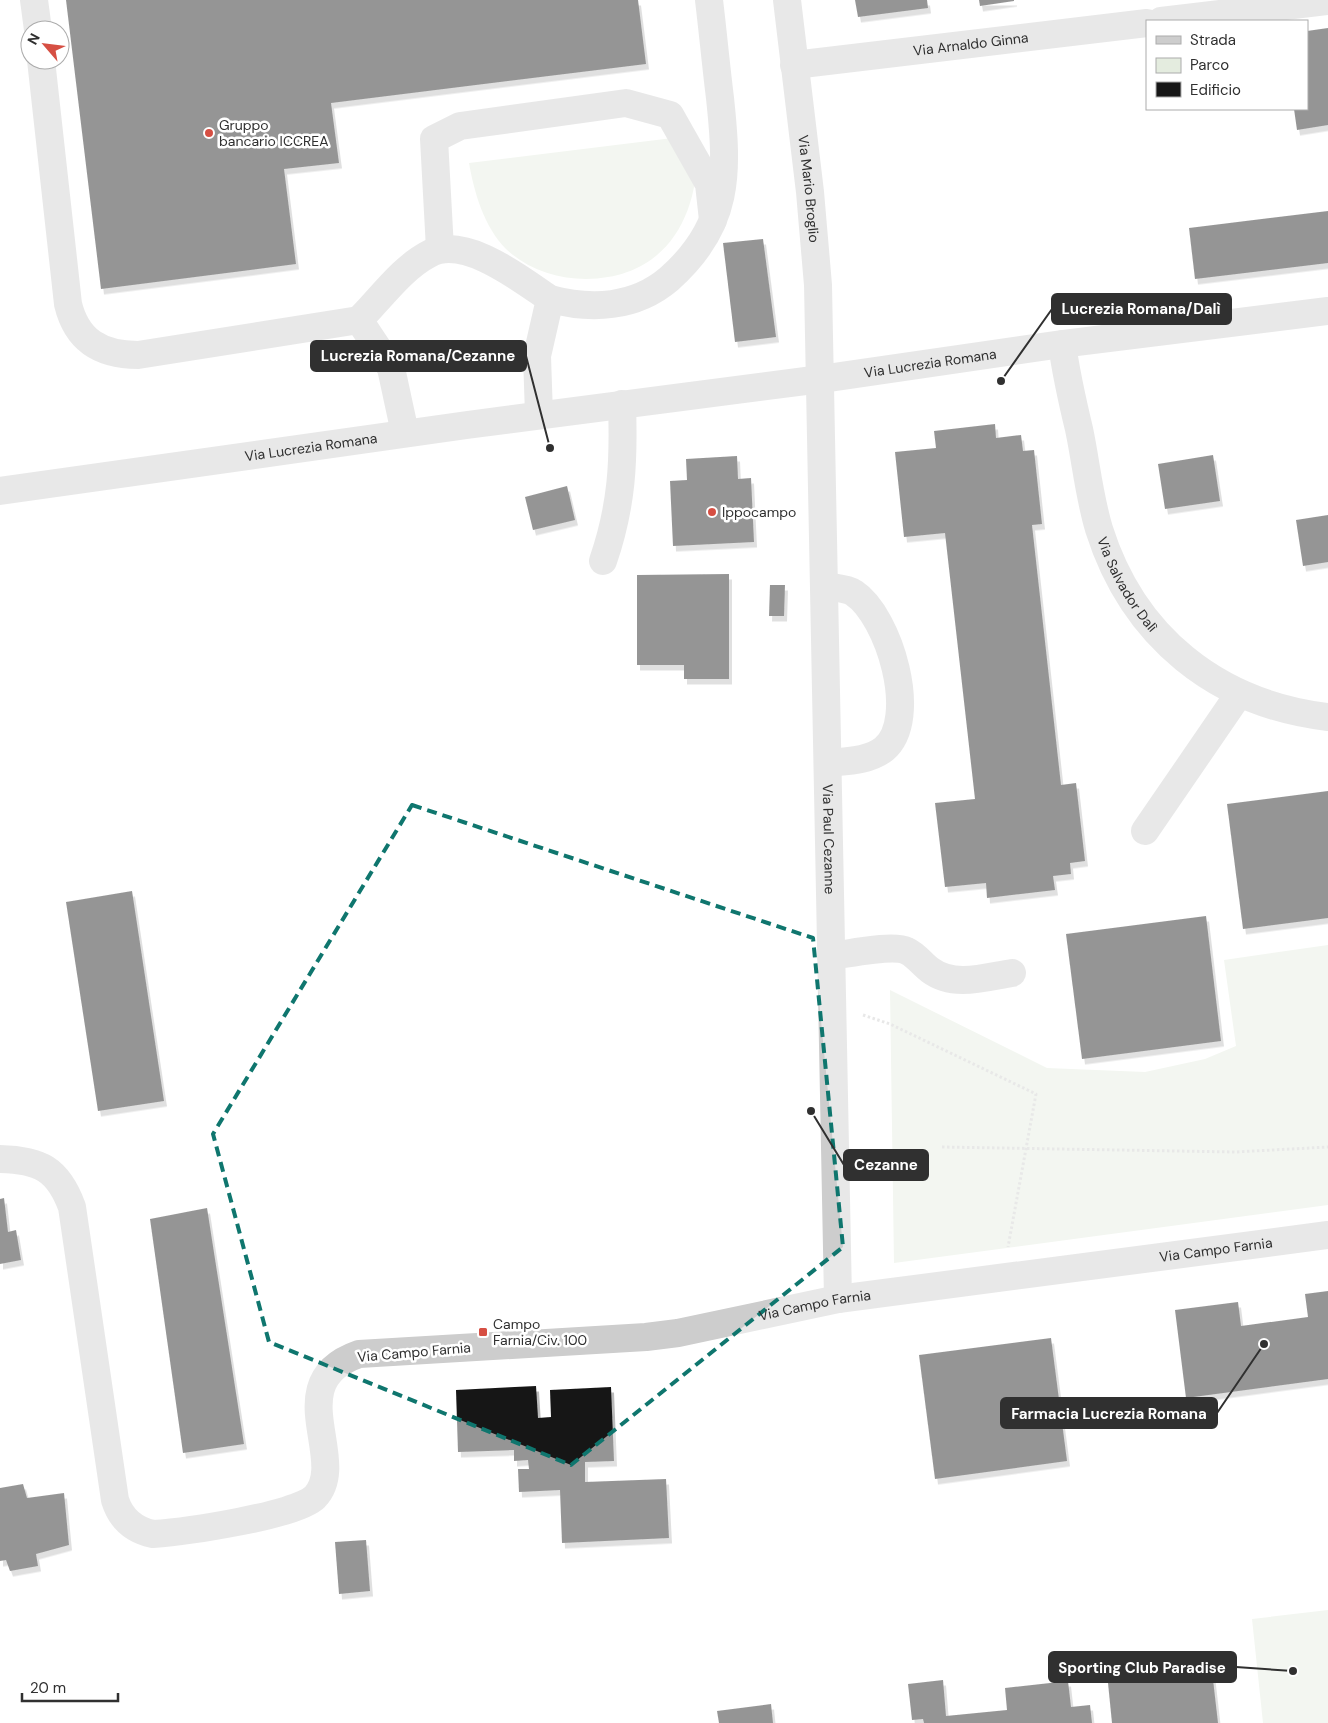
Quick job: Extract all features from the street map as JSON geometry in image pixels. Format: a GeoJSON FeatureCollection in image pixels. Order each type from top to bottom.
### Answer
{"type":"FeatureCollection","features":[{"type":"Feature","properties":{"kind":"street"},"geometry":{"type":"LineString","coordinates":[[34,0],[37,20]]}},
{"type":"Feature","properties":{"kind":"street"},"geometry":{"type":"LineString","coordinates":[[42,70],[68,304],[76,328],[84,337],[102,350],[113,354],[138,355],[359,320],[408,270],[430,253],[440,249],[468,251],[515,276],[550,299],[589,306],[612,304],[638,297],[662,284],[681,267],[704,238],[713,220],[722,186],[725,152],[709,0]]}},
{"type":"Feature","properties":{"kind":"street","name":"Via Mario Broglio"},"geometry":{"type":"LineString","coordinates":[[786,0],[815,250],[821,379]]}},
{"type":"Feature","properties":{"kind":"street"},"geometry":{"type":"LineString","coordinates":[[1169,20],[1328,1]]}},
{"type":"Feature","properties":{"kind":"street","name":"Via Arnaldo Ginna"},"geometry":{"type":"LineString","coordinates":[[794,65],[1146,23]]}},
{"type":"Feature","properties":{"kind":"street"},"geometry":{"type":"LineString","coordinates":[[440,249],[434,139],[460,126],[626,103],[670,115],[708,184],[713,220]]}},
{"type":"Feature","properties":{"kind":"street"},"geometry":{"type":"LineString","coordinates":[[539,415],[537,356],[550,299]]}},
{"type":"Feature","properties":{"kind":"street","name":"Via Lucrezia Romana"},"geometry":{"type":"LineString","coordinates":[[0,491],[405,433],[821,379],[1062,344],[1328,311]]}},
{"type":"Feature","properties":{"kind":"street"},"geometry":{"type":"LineString","coordinates":[[359,320],[391,368],[405,433]]}},
{"type":"Feature","properties":{"kind":"street","name":"Via Salvador Dalì"},"geometry":{"type":"LineString","coordinates":[[1062,344],[1068,386],[1079,430],[1094,512],[1105,546],[1118,576],[1136,606],[1166,643],[1204,675],[1239,694],[1283,709],[1328,717]]}},
{"type":"Feature","properties":{"kind":"street","name":"Via Paul Cezanne"},"geometry":{"type":"LineString","coordinates":[[821,379],[838,1299]]}},
{"type":"Feature","properties":{"kind":"street"},"geometry":{"type":"LineString","coordinates":[[603,561],[621,496],[624,458],[622,404]]}},
{"type":"Feature","properties":{"kind":"street"},"geometry":{"type":"LineString","coordinates":[[825,586],[848,590],[861,599],[869,608],[892,651],[899,696],[894,732],[884,748],[869,756],[828,763]]}},
{"type":"Feature","properties":{"kind":"street"},"geometry":{"type":"LineString","coordinates":[[1145,830],[1239,694]]}},
{"type":"Feature","properties":{"kind":"street"},"geometry":{"type":"LineString","coordinates":[[831,956],[893,948],[906,950],[931,971],[944,978],[955,980],[1012,973]]}},
{"type":"Feature","properties":{"kind":"street","name":"Via Campo Farnia"},"geometry":{"type":"LineString","coordinates":[[0,1159],[28,1160],[43,1166],[56,1177],[66,1190],[72,1207],[115,1500],[125,1520],[137,1530],[152,1534],[270,1515],[304,1505],[315,1496],[322,1485],[324,1467],[319,1397],[321,1385],[336,1366],[353,1356],[378,1352],[646,1337],[838,1299],[1328,1235]]}},
{"type":"Feature","properties":{"kind":"path"},"geometry":{"type":"LineString","coordinates":[[833,1003],[890,1024],[1036,1094],[1003,1278]]}},
{"type":"Feature","properties":{"kind":"path"},"geometry":{"type":"LineString","coordinates":[[942,1147],[1235,1152],[1328,1147]]}},
{"type":"Feature","properties":{"kind":"highlighted area"},"geometry":{"type":"Polygon","coordinates":[[[412,805],[813,938],[843,1247],[571,1465],[269,1342],[213,1134],[412,805]]]}},
{"type":"Feature","properties":{"kind":"green space"},"geometry":{"type":"Polygon","coordinates":[[[697,135],[697,163],[694,189],[686,214],[675,235],[659,253],[639,267],[615,276],[575,279],[553,275],[543,272],[514,256],[498,240],[486,220],[477,197],[469,163],[697,135]]]}},
{"type":"Feature","properties":{"kind":"green space"},"geometry":{"type":"Polygon","coordinates":[[[1328,945],[1328,1205],[894,1263],[890,990],[1047,1068],[1145,1072],[1205,1059],[1236,1046],[1224,960],[1328,945]]]}},
{"type":"Feature","properties":{"kind":"green space"},"geometry":{"type":"Polygon","coordinates":[[[1328,1610],[1328,1723],[1263,1723],[1252,1619],[1328,1610]]]}},
{"type":"Feature","properties":{"kind":"building","name":"Gruppo bancario ICCREA"},"geometry":{"type":"Polygon","coordinates":[[[66,0],[638,0],[646,64],[331,103],[339,163],[284,169],[296,264],[101,289],[70,20],[68,20],[66,0]]]}},
{"type":"Feature","properties":{"kind":"building"},"geometry":{"type":"Polygon","coordinates":[[[855,0],[927,0],[928,8],[858,17],[855,0]]]}},
{"type":"Feature","properties":{"kind":"building"},"geometry":{"type":"Polygon","coordinates":[[[979,0],[1014,0],[1014,1],[980,6],[979,0]]]}},
{"type":"Feature","properties":{"kind":"building"},"geometry":{"type":"Polygon","coordinates":[[[1328,28],[1328,125],[1297,130],[1294,110],[1308,110],[1308,31],[1328,28]]]}},
{"type":"Feature","properties":{"kind":"building"},"geometry":{"type":"Polygon","coordinates":[[[1328,211],[1328,263],[1195,279],[1189,228],[1328,211]]]}},
{"type":"Feature","properties":{"kind":"building"},"geometry":{"type":"Polygon","coordinates":[[[763,239],[776,337],[735,342],[723,243],[763,239]]]}},
{"type":"Feature","properties":{"kind":"building"},"geometry":{"type":"Polygon","coordinates":[[[995,424],[996,438],[1021,435],[1023,451],[1034,450],[1042,524],[1032,525],[1061,785],[1076,783],[1085,861],[1070,863],[1071,874],[1053,876],[1055,890],[987,898],[986,883],[945,887],[935,803],[975,799],[945,533],[904,537],[895,452],[936,448],[934,431],[995,424]]]}},
{"type":"Feature","properties":{"kind":"building"},"geometry":{"type":"Polygon","coordinates":[[[1213,455],[1220,501],[1165,509],[1158,464],[1213,455]]]}},
{"type":"Feature","properties":{"kind":"building","name":"Ippocampo"},"geometry":{"type":"Polygon","coordinates":[[[737,456],[738,479],[751,478],[754,542],[673,546],[670,481],[687,480],[686,459],[737,456]]]}},
{"type":"Feature","properties":{"kind":"building"},"geometry":{"type":"Polygon","coordinates":[[[567,486],[575,520],[533,530],[525,497],[567,486]]]}},
{"type":"Feature","properties":{"kind":"building"},"geometry":{"type":"Polygon","coordinates":[[[1328,515],[1328,562],[1303,566],[1296,520],[1328,515]]]}},
{"type":"Feature","properties":{"kind":"building"},"geometry":{"type":"Polygon","coordinates":[[[729,574],[729,679],[684,679],[684,665],[637,665],[637,575],[729,574]]]}},
{"type":"Feature","properties":{"kind":"building"},"geometry":{"type":"Polygon","coordinates":[[[770,585],[785,585],[784,616],[769,616],[770,585]]]}},
{"type":"Feature","properties":{"kind":"building"},"geometry":{"type":"Polygon","coordinates":[[[1328,791],[1328,918],[1243,929],[1227,804],[1328,791]]]}},
{"type":"Feature","properties":{"kind":"building"},"geometry":{"type":"Polygon","coordinates":[[[132,891],[164,1101],[98,1111],[66,902],[132,891]]]}},
{"type":"Feature","properties":{"kind":"building"},"geometry":{"type":"Polygon","coordinates":[[[1206,916],[1221,1041],[1082,1059],[1066,934],[1206,916]]]}},
{"type":"Feature","properties":{"kind":"building"},"geometry":{"type":"Polygon","coordinates":[[[4,1198],[8,1232],[16,1230],[21,1260],[0,1264],[0,1199],[4,1198]]]}},
{"type":"Feature","properties":{"kind":"building"},"geometry":{"type":"Polygon","coordinates":[[[207,1208],[244,1444],[183,1453],[150,1219],[207,1208]]]}},
{"type":"Feature","properties":{"kind":"building"},"geometry":{"type":"Polygon","coordinates":[[[1328,1291],[1328,1379],[1186,1398],[1175,1310],[1238,1302],[1241,1326],[1308,1317],[1305,1294],[1328,1291]]]}},
{"type":"Feature","properties":{"kind":"building"},"geometry":{"type":"Polygon","coordinates":[[[1051,1338],[1067,1461],[935,1479],[919,1355],[1051,1338]]]}},
{"type":"Feature","properties":{"kind":"building"},"geometry":{"type":"Polygon","coordinates":[[[536,1386],[538,1418],[551,1417],[550,1390],[611,1387],[614,1461],[585,1462],[585,1482],[666,1479],[669,1538],[562,1543],[560,1490],[519,1492],[518,1469],[529,1469],[528,1460],[514,1461],[514,1450],[458,1452],[456,1390],[536,1386]]]}},
{"type":"Feature","properties":{"kind":"building"},"geometry":{"type":"Polygon","coordinates":[[[23,1484],[27,1498],[64,1493],[69,1545],[36,1554],[38,1566],[10,1571],[6,1560],[0,1561],[0,1488],[23,1484]]]}},
{"type":"Feature","properties":{"kind":"building"},"geometry":{"type":"Polygon","coordinates":[[[366,1540],[370,1591],[339,1594],[335,1542],[366,1540]]]}},
{"type":"Feature","properties":{"kind":"building"},"geometry":{"type":"Polygon","coordinates":[[[1212,1671],[1218,1723],[1112,1723],[1108,1683],[1212,1671]]]}},
{"type":"Feature","properties":{"kind":"building"},"geometry":{"type":"Polygon","coordinates":[[[943,1680],[946,1716],[1007,1710],[1005,1688],[1068,1681],[1071,1707],[1090,1705],[1092,1723],[924,1723],[923,1719],[912,1720],[908,1684],[943,1680]]]}},
{"type":"Feature","properties":{"kind":"building"},"geometry":{"type":"Polygon","coordinates":[[[771,1704],[773,1723],[719,1723],[717,1711],[771,1704]]]}},
{"type":"Feature","properties":{"kind":"place","name":"Gruppo bancario ICCREA"},"geometry":{"type":"Point","coordinates":[209,133]}},
{"type":"Feature","properties":{"kind":"place","name":"Lucrezia Romana/Dalì"},"geometry":{"type":"Point","coordinates":[1001,381]}},
{"type":"Feature","properties":{"kind":"place","name":"Lucrezia Romana/Cezanne"},"geometry":{"type":"Point","coordinates":[550,448]}},
{"type":"Feature","properties":{"kind":"place","name":"Ippocampo"},"geometry":{"type":"Point","coordinates":[712,512]}},
{"type":"Feature","properties":{"kind":"place","name":"Cezanne"},"geometry":{"type":"Point","coordinates":[811,1111]}},
{"type":"Feature","properties":{"kind":"place","name":"Campo Farnia/Civ. 100"},"geometry":{"type":"Point","coordinates":[483,1332]}},
{"type":"Feature","properties":{"kind":"place","name":"Farmacia Lucrezia Romana"},"geometry":{"type":"Point","coordinates":[1264,1344]}},
{"type":"Feature","properties":{"kind":"place","name":"Sporting Club Paradise"},"geometry":{"type":"Point","coordinates":[1293,1671]}}]}
